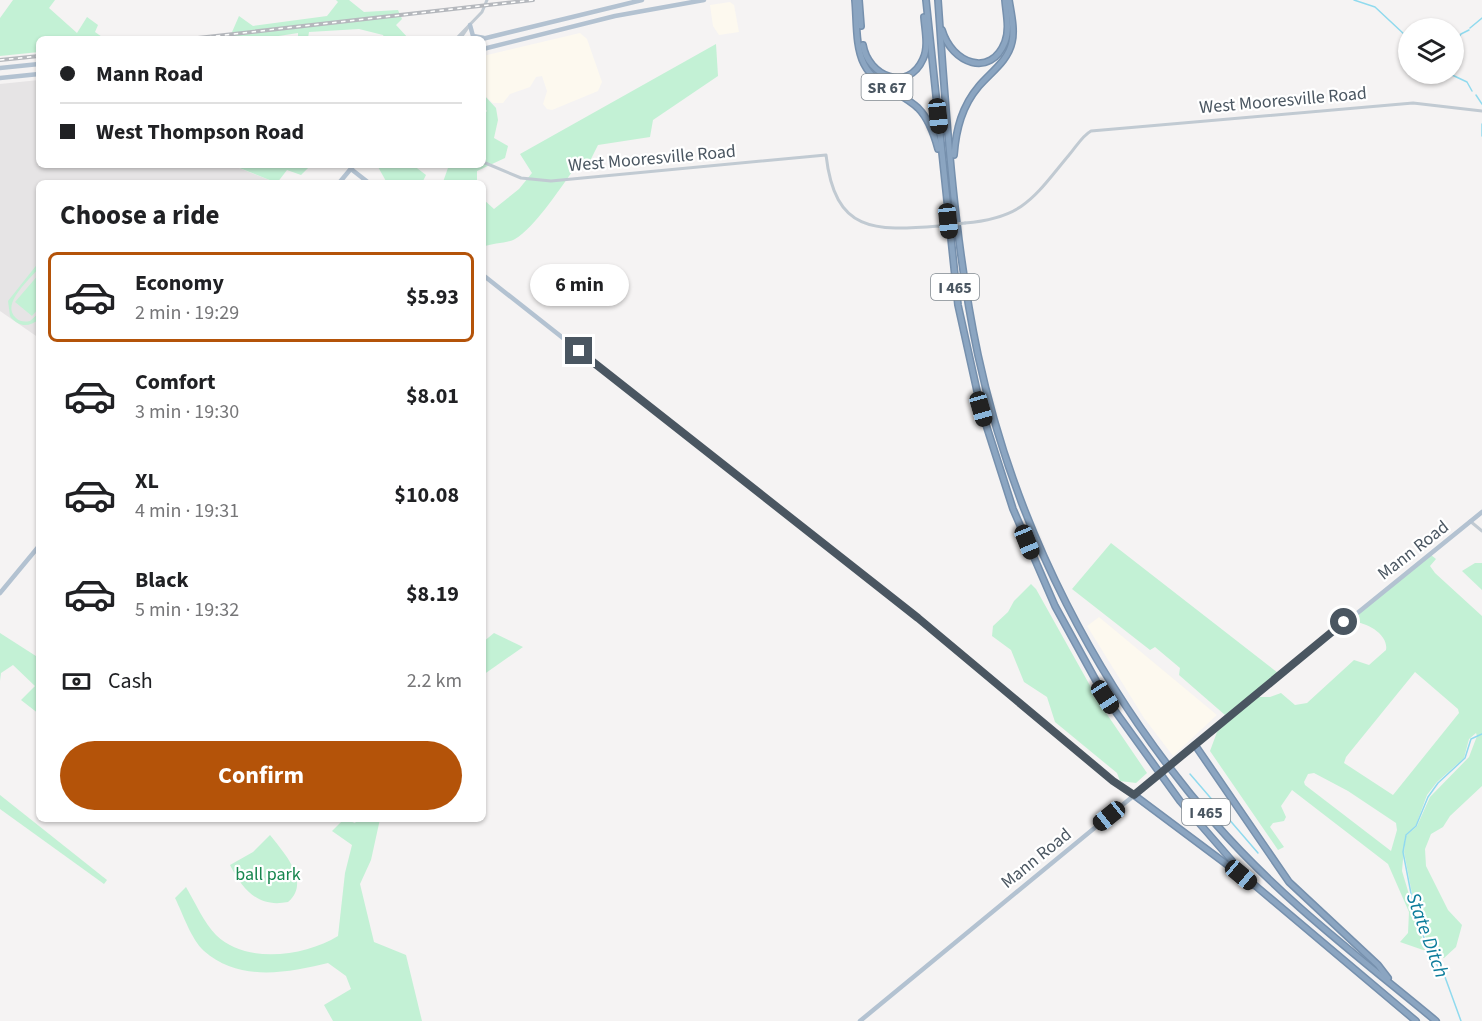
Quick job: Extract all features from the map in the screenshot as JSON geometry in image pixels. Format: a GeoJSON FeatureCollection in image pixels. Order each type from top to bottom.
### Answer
{"type":"FeatureCollection","features":[{"type":"Feature","properties":{"kind":"highway"},"geometry":{"type":"LineString","coordinates":[[858,1],[866,56],[880,73],[896,77],[912,72],[925,55],[925,0]]}},
{"type":"Feature","properties":{"kind":"highway","name":"I 465"},"geometry":{"type":"LineString","coordinates":[[925,0],[955,283],[968,357],[996,460],[1033,558],[1069,634],[1120,721],[1180,801],[1253,885],[1416,1021]]}},
{"type":"Feature","properties":{"kind":"highway","name":"I 465"},"geometry":{"type":"LineString","coordinates":[[938,0],[966,292],[993,415],[1033,531],[1082,634],[1138,724],[1214,822],[1297,905],[1436,1021]]}},
{"type":"Feature","properties":{"kind":"highway"},"geometry":{"type":"LineString","coordinates":[[939,17],[946,42],[954,54],[968,62],[984,61],[997,54],[1006,40],[1007,0]]}},
{"type":"Feature","properties":{"kind":"highway"},"geometry":{"type":"LineString","coordinates":[[953,168],[956,133],[963,110],[976,89],[1005,57],[1012,43],[1014,32],[1007,0]]}},
{"type":"Feature","properties":{"kind":"highway","name":"SR 67"},"geometry":{"type":"LineString","coordinates":[[858,1],[864,64],[877,80],[924,114],[933,132],[942,162]]}},
{"type":"Feature","properties":{"kind":"highway"},"geometry":{"type":"LineString","coordinates":[[1195,745],[1289,882],[1378,965],[1396,988]]}},
{"type":"Feature","properties":{"kind":"highway"},"geometry":{"type":"LineString","coordinates":[[1134,795],[1187,831],[1253,885]]}},
{"type":"Feature","properties":{"kind":"main road"},"geometry":{"type":"LineString","coordinates":[[486,39],[642,0]]}},
{"type":"Feature","properties":{"kind":"main road"},"geometry":{"type":"LineString","coordinates":[[486,48],[615,16],[704,0]]}},
{"type":"Feature","properties":{"kind":"main road"},"geometry":{"type":"LineString","coordinates":[[470,26],[473,36]]}},
{"type":"Feature","properties":{"kind":"main road"},"geometry":{"type":"LineString","coordinates":[[0,68],[36,64]]}},
{"type":"Feature","properties":{"kind":"main road"},"geometry":{"type":"LineString","coordinates":[[0,78],[36,74]]}},
{"type":"Feature","properties":{"kind":"main road"},"geometry":{"type":"LineString","coordinates":[[342,180],[352,168]]}},
{"type":"Feature","properties":{"kind":"main road"},"geometry":{"type":"LineString","coordinates":[[354,168],[366,180]]}},
{"type":"Feature","properties":{"kind":"main road"},"geometry":{"type":"LineString","coordinates":[[486,276],[918,618],[1113,781],[1134,795]]}},
{"type":"Feature","properties":{"kind":"main road","name":"Mann Road"},"geometry":{"type":"LineString","coordinates":[[860,1021],[1176,760],[1482,512]]}},
{"type":"Feature","properties":{"kind":"main road"},"geometry":{"type":"LineString","coordinates":[[0,593],[36,550]]}},
{"type":"Feature","properties":{"kind":"street"},"geometry":{"type":"LineString","coordinates":[[461,36],[484,10],[487,0]]}},
{"type":"Feature","properties":{"kind":"street","name":"West Mooresville Road"},"geometry":{"type":"LineString","coordinates":[[486,163],[524,178],[550,181],[826,156],[834,193],[843,207],[856,218],[886,229],[939,226],[1004,217],[1020,209],[1034,197],[1087,133],[1413,102],[1482,111]]}},
{"type":"Feature","properties":{"kind":"street"},"geometry":{"type":"LineString","coordinates":[[1470,521],[1482,531]]}},
{"type":"Feature","properties":{"kind":"shaded area"},"geometry":{"type":"Polygon","coordinates":[[[730,2],[734,5],[739,32],[719,35],[713,26],[710,5],[730,2]]]}},
{"type":"Feature","properties":{"kind":"shaded area"},"geometry":{"type":"Polygon","coordinates":[[[580,33],[587,39],[602,82],[598,91],[552,110],[547,109],[543,104],[547,91],[542,76],[536,77],[530,87],[510,94],[503,103],[493,103],[486,97],[486,55],[580,33]]]}},
{"type":"Feature","properties":{"kind":"shaded area"},"geometry":{"type":"Polygon","coordinates":[[[36,80],[36,168],[239,168],[269,180],[36,180],[36,336],[0,311],[0,84],[36,80]]]}},
{"type":"Feature","properties":{"kind":"shaded area"},"geometry":{"type":"Polygon","coordinates":[[[1099,617],[1217,715],[1173,756],[1144,718],[1087,626],[1099,617]]]}},
{"type":"Feature","properties":{"kind":"green space"},"geometry":{"type":"Polygon","coordinates":[[[13,0],[55,0],[49,8],[77,33],[87,17],[98,25],[95,32],[101,36],[36,36],[36,52],[0,56],[0,18],[13,0]]]}},
{"type":"Feature","properties":{"kind":"green space"},"geometry":{"type":"Polygon","coordinates":[[[336,0],[349,0],[364,12],[398,10],[402,19],[396,25],[406,36],[384,36],[359,29],[309,32],[308,36],[298,36],[298,33],[278,36],[230,36],[239,16],[253,26],[327,16],[338,2],[336,0]]]}},
{"type":"Feature","properties":{"kind":"green space"},"geometry":{"type":"Polygon","coordinates":[[[716,44],[718,76],[653,120],[650,137],[598,145],[586,169],[572,172],[546,208],[522,234],[512,240],[486,246],[486,202],[494,209],[519,189],[532,173],[520,154],[716,44]]]}},
{"type":"Feature","properties":{"kind":"green space"},"geometry":{"type":"Polygon","coordinates":[[[486,97],[496,108],[498,120],[494,138],[508,146],[505,158],[486,167],[486,112],[486,97]]]}},
{"type":"Feature","properties":{"kind":"green space"},"geometry":{"type":"Polygon","coordinates":[[[240,168],[308,168],[301,175],[287,170],[279,180],[270,180],[240,168]]]}},
{"type":"Feature","properties":{"kind":"green space"},"geometry":{"type":"Polygon","coordinates":[[[379,168],[417,168],[426,175],[424,180],[385,180],[379,168]]]}},
{"type":"Feature","properties":{"kind":"green space"},"geometry":{"type":"Polygon","coordinates":[[[448,168],[483,168],[477,171],[477,180],[444,180],[448,168]]]}},
{"type":"Feature","properties":{"kind":"green space"},"geometry":{"type":"Polygon","coordinates":[[[36,266],[36,271],[14,299],[12,312],[16,318],[24,322],[30,321],[36,316],[36,321],[24,325],[13,320],[10,316],[8,301],[36,266]]]}},
{"type":"Feature","properties":{"kind":"green space"},"geometry":{"type":"Polygon","coordinates":[[[36,278],[36,311],[32,316],[15,302],[36,278]]]}},
{"type":"Feature","properties":{"kind":"green space"},"geometry":{"type":"Polygon","coordinates":[[[1111,543],[1278,673],[1225,715],[1179,675],[1180,668],[1155,647],[1150,650],[1072,589],[1111,543]]]}},
{"type":"Feature","properties":{"kind":"green space"},"geometry":{"type":"Polygon","coordinates":[[[1431,555],[1436,559],[1430,566],[1435,573],[1482,616],[1482,786],[1450,816],[1443,827],[1431,834],[1425,849],[1426,866],[1448,910],[1462,925],[1456,947],[1444,958],[1430,949],[1415,909],[1404,852],[1406,836],[1417,826],[1430,797],[1469,757],[1476,733],[1469,739],[1464,758],[1437,782],[1427,795],[1416,825],[1405,836],[1402,871],[1426,951],[1400,942],[1408,933],[1409,912],[1388,864],[1292,790],[1281,806],[1286,817],[1284,821],[1273,823],[1270,827],[1284,847],[1278,850],[1210,751],[1217,732],[1257,697],[1270,697],[1281,693],[1295,705],[1307,703],[1354,660],[1369,665],[1386,650],[1386,644],[1380,634],[1369,626],[1351,622],[1431,555]],[[1415,672],[1346,757],[1344,763],[1393,795],[1459,713],[1458,709],[1415,672]],[[1314,773],[1308,774],[1305,785],[1391,851],[1397,830],[1396,823],[1348,791],[1314,773]]]}},
{"type":"Feature","properties":{"kind":"green space"},"geometry":{"type":"Polygon","coordinates":[[[1475,563],[1482,563],[1482,590],[1462,571],[1475,563]]]}},
{"type":"Feature","properties":{"kind":"green space"},"geometry":{"type":"Polygon","coordinates":[[[1031,584],[1036,589],[1102,707],[1147,773],[1136,783],[1120,781],[1117,773],[1055,722],[1047,697],[1024,682],[1011,650],[992,636],[993,626],[1031,584]]]}},
{"type":"Feature","properties":{"kind":"green space"},"geometry":{"type":"Polygon","coordinates":[[[0,633],[36,656],[36,712],[21,700],[35,686],[13,665],[1,673],[0,681],[0,633]]]}},
{"type":"Feature","properties":{"kind":"green space"},"geometry":{"type":"Polygon","coordinates":[[[494,633],[523,647],[486,673],[486,640],[494,633]]]}},
{"type":"Feature","properties":{"kind":"green space"},"geometry":{"type":"Polygon","coordinates":[[[0,795],[107,880],[104,884],[0,809],[0,795]]]}},
{"type":"Feature","properties":{"kind":"green space"},"geometry":{"type":"Polygon","coordinates":[[[341,822],[379,822],[371,860],[360,884],[374,942],[406,955],[422,1021],[333,1021],[324,1005],[351,989],[346,976],[328,963],[280,972],[248,971],[232,967],[204,951],[188,926],[175,898],[186,887],[216,935],[244,951],[260,954],[293,952],[325,943],[338,936],[345,873],[352,845],[332,831],[341,822]]]}},
{"type":"Feature","properties":{"kind":"green space","name":"ball park"},"geometry":{"type":"Polygon","coordinates":[[[270,835],[288,859],[296,877],[297,886],[288,902],[260,900],[240,882],[230,865],[253,852],[270,835]]]}},
{"type":"Feature","properties":{"kind":"waterway"},"geometry":{"type":"LineString","coordinates":[[1354,0],[1375,7],[1398,28]]}},
{"type":"Feature","properties":{"kind":"waterway"},"geometry":{"type":"LineString","coordinates":[[1470,28],[1482,18]]}},
{"type":"Feature","properties":{"kind":"waterway"},"geometry":{"type":"LineString","coordinates":[[1464,32],[1469,30]]}},
{"type":"Feature","properties":{"kind":"waterway"},"geometry":{"type":"LineString","coordinates":[[1464,81],[1472,91]]}},
{"type":"Feature","properties":{"kind":"waterway"},"geometry":{"type":"LineString","coordinates":[[1476,95],[1482,104]]}},
{"type":"Feature","properties":{"kind":"waterway"},"geometry":{"type":"LineString","coordinates":[[1482,124],[1482,136]]}},
{"type":"Feature","properties":{"kind":"waterway","name":"State Ditch"},"geometry":{"type":"LineString","coordinates":[[1461,1021],[1445,977],[1429,952],[1414,909],[1403,852],[1406,835],[1416,826],[1428,797],[1438,783],[1465,758],[1471,739],[1482,734]]}},
{"type":"Feature","properties":{"kind":"waterway"},"geometry":{"type":"LineString","coordinates":[[1190,774],[1258,853]]}},
{"type":"Feature","properties":{"kind":"railway"},"geometry":{"type":"LineString","coordinates":[[215,36],[533,0]]}},
{"type":"Feature","properties":{"kind":"railway"},"geometry":{"type":"LineString","coordinates":[[0,60],[36,56]]}},
{"type":"Feature","properties":{"kind":"route"},"geometry":{"type":"LineString","coordinates":[[579,351],[918,618],[1113,781],[1134,795],[1344,622]]}}]}
